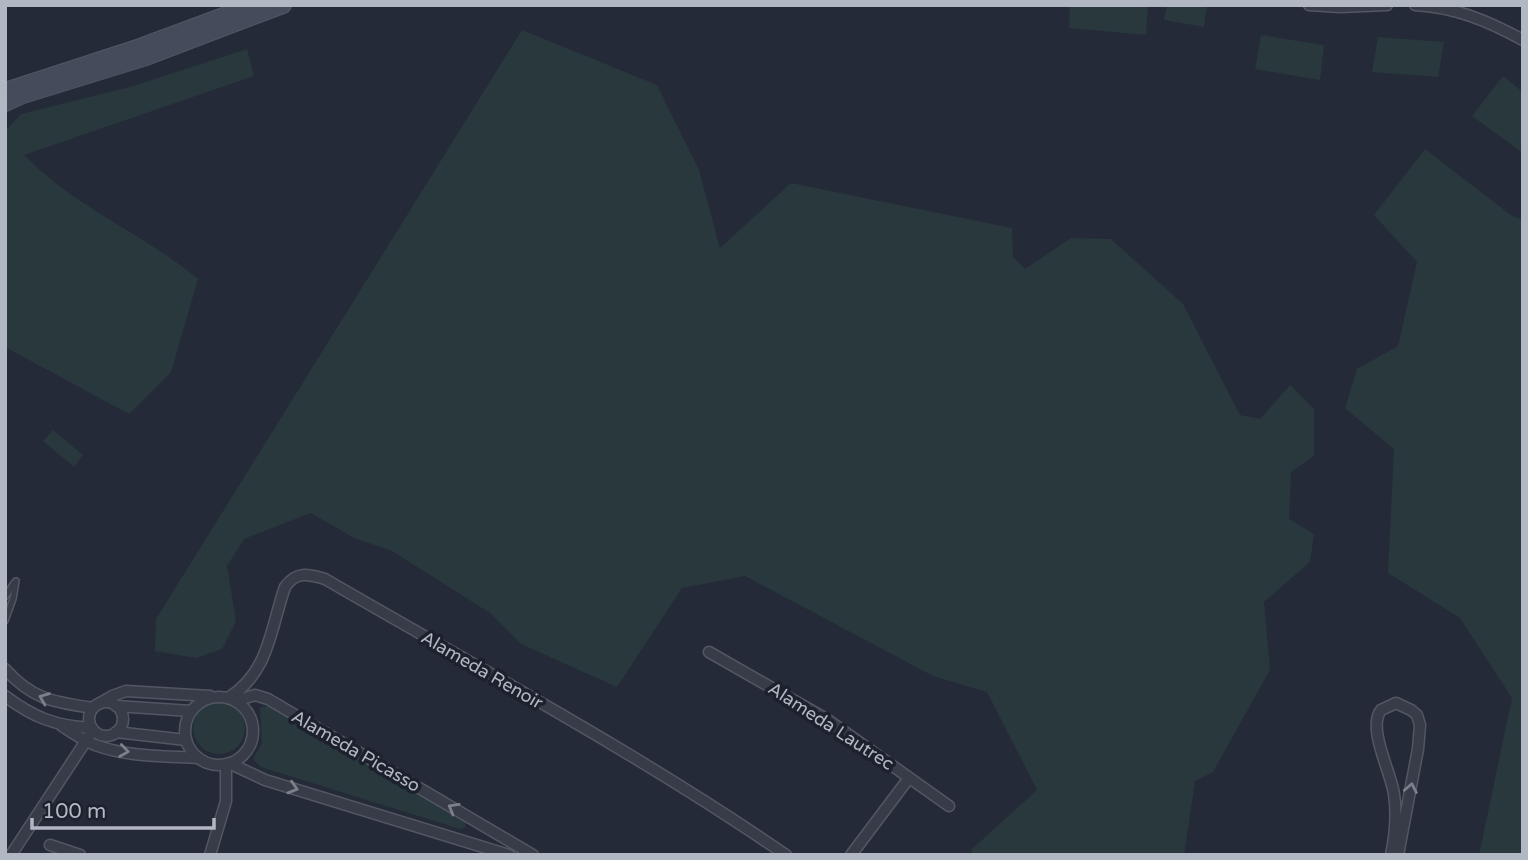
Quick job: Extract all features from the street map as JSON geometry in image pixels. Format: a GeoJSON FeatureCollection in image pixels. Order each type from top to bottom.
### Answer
{"type":"FeatureCollection","features":[{"type":"Feature","properties":{"kind":"main road"},"geometry":{"type":"LineString","coordinates":[[5,90],[140,47],[253,5]]}},
{"type":"Feature","properties":{"kind":"main road"},"geometry":{"type":"LineString","coordinates":[[5,103],[143,58],[283,5]]}},
{"type":"Feature","properties":{"kind":"street"},"geometry":{"type":"LineString","coordinates":[[1309,5],[1387,5]]}},
{"type":"Feature","properties":{"kind":"street"},"geometry":{"type":"LineString","coordinates":[[1415,5],[1454,9],[1491,22],[1523,40]]}},
{"type":"Feature","properties":{"kind":"street","name":"Alameda Renoir"},"geometry":{"type":"LineString","coordinates":[[227,699],[247,684],[261,664],[285,587],[290,580],[304,574],[325,579],[653,769],[726,813],[786,855]]}},
{"type":"Feature","properties":{"kind":"street","name":"Alameda Lautrec"},"geometry":{"type":"LineString","coordinates":[[709,652],[828,720],[949,806]]}},
{"type":"Feature","properties":{"kind":"street"},"geometry":{"type":"LineString","coordinates":[[5,669],[22,686],[54,702],[94,707],[106,702],[116,706],[191,711],[187,720],[186,740],[198,758]]}},
{"type":"Feature","properties":{"kind":"street","name":"Alameda Picasso"},"geometry":{"type":"LineString","coordinates":[[94,707],[126,691],[227,699]]}},
{"type":"Feature","properties":{"kind":"street","name":"Alameda Picasso"},"geometry":{"type":"LineString","coordinates":[[191,711],[206,699],[255,695],[268,699],[533,855]]}},
{"type":"Feature","properties":{"kind":"street"},"geometry":{"type":"LineString","coordinates":[[5,696],[86,741],[120,752],[198,758],[213,764],[228,763],[241,757],[247,749],[253,729],[245,709],[227,699]]}},
{"type":"Feature","properties":{"kind":"street"},"geometry":{"type":"LineString","coordinates":[[1391,855],[1395,823],[1394,793],[1375,722],[1381,710],[1396,703],[1417,715],[1420,725],[1398,855]]}},
{"type":"Feature","properties":{"kind":"street"},"geometry":{"type":"LineString","coordinates":[[116,706],[122,719],[116,732]]}},
{"type":"Feature","properties":{"kind":"street"},"geometry":{"type":"LineString","coordinates":[[93,729],[89,720],[94,707]]}},
{"type":"Feature","properties":{"kind":"street"},"geometry":{"type":"LineString","coordinates":[[62,726],[93,729],[107,735],[116,732],[186,740]]}},
{"type":"Feature","properties":{"kind":"street"},"geometry":{"type":"LineString","coordinates":[[11,855],[93,729]]}},
{"type":"Feature","properties":{"kind":"street"},"geometry":{"type":"LineString","coordinates":[[228,763],[265,780],[509,855]]}},
{"type":"Feature","properties":{"kind":"street"},"geometry":{"type":"LineString","coordinates":[[210,855],[226,801],[228,763]]}},
{"type":"Feature","properties":{"kind":"street"},"geometry":{"type":"LineString","coordinates":[[851,855],[909,778]]}},
{"type":"Feature","properties":{"kind":"street"},"geometry":{"type":"LineString","coordinates":[[464,840],[472,833],[474,820]]}},
{"type":"Feature","properties":{"kind":"street"},"geometry":{"type":"LineString","coordinates":[[50,845],[80,855]]}},
{"type":"Feature","properties":{"kind":"lane"},"geometry":{"type":"LineString","coordinates":[[5,597],[16,581],[11,608],[5,621]]}},
{"type":"Feature","properties":{"kind":"shaded area"},"geometry":{"type":"Polygon","coordinates":[[[1070,5],[1148,5],[1146,35],[1069,28],[1070,5]]]}},
{"type":"Feature","properties":{"kind":"shaded area"},"geometry":{"type":"Polygon","coordinates":[[[1167,5],[1207,5],[1204,27],[1164,20],[1167,5]]]}},
{"type":"Feature","properties":{"kind":"shaded area"},"geometry":{"type":"Polygon","coordinates":[[[522,30],[657,85],[699,170],[720,248],[791,183],[1012,228],[1013,257],[1025,269],[1071,238],[1111,239],[1183,304],[1240,415],[1260,419],[1290,385],[1314,409],[1314,456],[1291,472],[1289,519],[1314,534],[1310,562],[1264,602],[1270,670],[1213,772],[1195,781],[1184,855],[974,855],[971,850],[1037,790],[987,692],[933,676],[745,576],[682,588],[617,687],[521,644],[490,613],[392,551],[354,538],[311,513],[244,539],[227,566],[236,621],[222,649],[196,658],[155,651],[156,619],[522,30]]]}},
{"type":"Feature","properties":{"kind":"shaded area"},"geometry":{"type":"Polygon","coordinates":[[[1261,35],[1324,45],[1320,80],[1255,69],[1261,35]]]}},
{"type":"Feature","properties":{"kind":"shaded area"},"geometry":{"type":"Polygon","coordinates":[[[1378,37],[1444,42],[1438,77],[1372,72],[1378,37]]]}},
{"type":"Feature","properties":{"kind":"shaded area"},"geometry":{"type":"Polygon","coordinates":[[[247,49],[254,76],[24,155],[65,190],[198,279],[171,372],[129,414],[5,347],[5,131],[21,114],[130,87],[247,49]]]}},
{"type":"Feature","properties":{"kind":"shaded area"},"geometry":{"type":"Polygon","coordinates":[[[1503,76],[1523,92],[1523,153],[1472,116],[1503,76]]]}},
{"type":"Feature","properties":{"kind":"shaded area"},"geometry":{"type":"Polygon","coordinates":[[[1425,149],[1512,216],[1523,220],[1523,855],[1479,855],[1512,698],[1460,618],[1388,573],[1394,449],[1345,408],[1357,369],[1398,346],[1417,262],[1374,215],[1425,149]]]}},
{"type":"Feature","properties":{"kind":"shaded area"},"geometry":{"type":"Polygon","coordinates":[[[53,430],[83,455],[74,467],[43,441],[53,430]]]}},
{"type":"Feature","properties":{"kind":"shaded area"},"geometry":{"type":"Polygon","coordinates":[[[219,702],[229,704],[237,710],[243,718],[243,738],[237,746],[229,752],[219,754],[209,752],[201,746],[195,738],[193,728],[195,718],[201,710],[209,704],[219,702]]]}},
{"type":"Feature","properties":{"kind":"shaded area"},"geometry":{"type":"Polygon","coordinates":[[[268,706],[466,822],[465,828],[460,829],[261,767],[253,759],[262,743],[260,707],[268,706]]]}}]}
